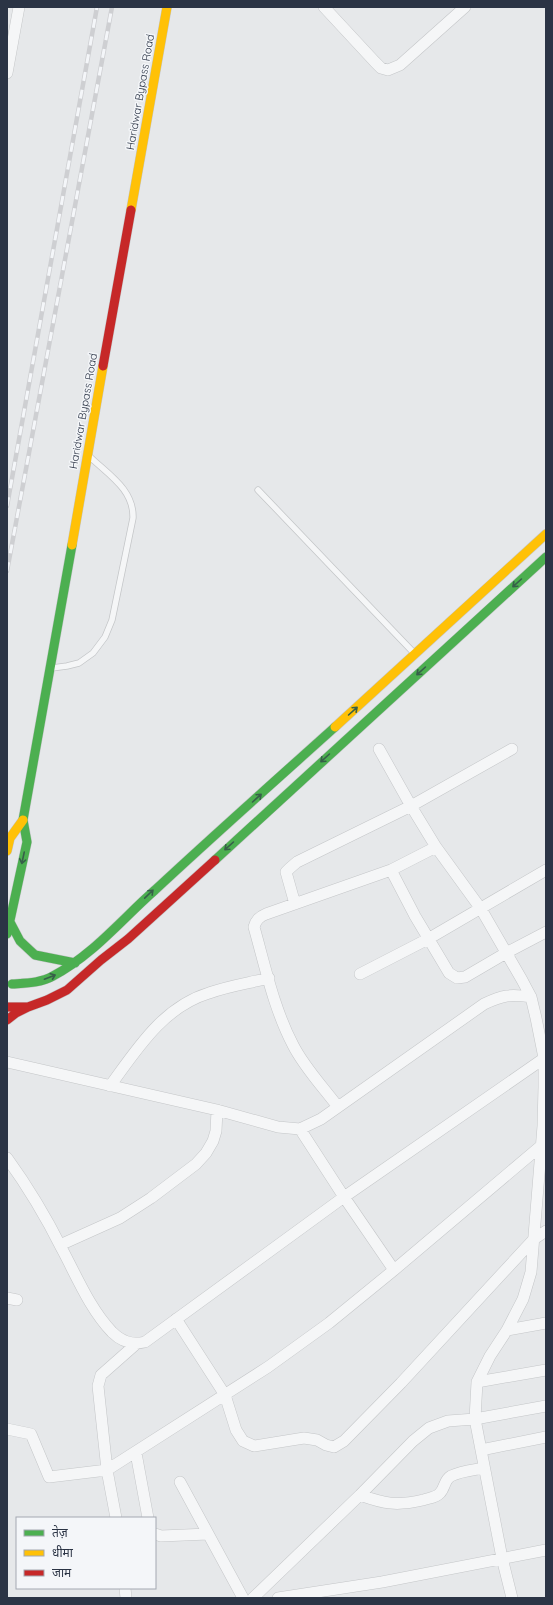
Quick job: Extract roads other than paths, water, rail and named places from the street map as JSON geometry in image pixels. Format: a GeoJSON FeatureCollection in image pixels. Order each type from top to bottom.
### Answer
{"type":"FeatureCollection","features":[{"type":"Feature","properties":{"kind":"main road","name":"Haridwar Bypass Road"},"geometry":{"type":"LineString","coordinates":[[7,934],[27,842],[23,820],[167,7]]}},
{"type":"Feature","properties":{"kind":"main road"},"geometry":{"type":"LineString","coordinates":[[12,984],[34,982],[52,977],[75,963],[93,949],[153,891],[416,654],[546,534]]}},
{"type":"Feature","properties":{"kind":"main road"},"geometry":{"type":"LineString","coordinates":[[7,1020],[16,1013],[28,1007],[67,990],[101,960],[128,939],[546,557]]}},
{"type":"Feature","properties":{"kind":"main road","name":"Haridwar Bypass Road"},"geometry":{"type":"LineString","coordinates":[[7,851],[10,838],[23,820]]}},
{"type":"Feature","properties":{"kind":"main road"},"geometry":{"type":"LineString","coordinates":[[10,922],[20,941],[35,955],[75,963]]}},
{"type":"Feature","properties":{"kind":"main road"},"geometry":{"type":"LineString","coordinates":[[8,974],[12,984],[8,1001],[28,1007]]}},
{"type":"Feature","properties":{"kind":"street"},"geometry":{"type":"LineString","coordinates":[[7,73],[19,7]]}},
{"type":"Feature","properties":{"kind":"street"},"geometry":{"type":"LineString","coordinates":[[329,9],[375,62],[381,68],[388,70],[400,65],[465,7]]}},
{"type":"Feature","properties":{"kind":"street"},"geometry":{"type":"LineString","coordinates":[[379,749],[436,847],[481,909],[531,998],[545,1057],[545,1125],[531,1272],[524,1299],[507,1330],[490,1356],[477,1382],[475,1419],[502,1558],[512,1598]]}},
{"type":"Feature","properties":{"kind":"street"},"geometry":{"type":"LineString","coordinates":[[294,904],[286,872],[297,862],[411,806],[512,749]]}},
{"type":"Feature","properties":{"kind":"street"},"geometry":{"type":"LineString","coordinates":[[338,1107],[293,1045],[280,1014],[269,978],[254,928],[256,922],[259,918],[266,914],[391,870],[436,847]]}},
{"type":"Feature","properties":{"kind":"street"},"geometry":{"type":"LineString","coordinates":[[391,870],[428,939],[449,973],[457,978],[465,977],[546,932]]}},
{"type":"Feature","properties":{"kind":"street"},"geometry":{"type":"LineString","coordinates":[[360,974],[428,939],[546,870]]}},
{"type":"Feature","properties":{"kind":"street"},"geometry":{"type":"LineString","coordinates":[[110,1086],[147,1036],[166,1016],[185,1003],[208,993],[269,978]]}},
{"type":"Feature","properties":{"kind":"street"},"geometry":{"type":"LineString","coordinates":[[7,1062],[217,1110],[278,1127],[300,1129],[321,1119],[484,1004],[500,996],[514,995],[531,998]]}},
{"type":"Feature","properties":{"kind":"street"},"geometry":{"type":"LineString","coordinates":[[116,1517],[107,1470],[98,1386],[101,1375],[135,1345],[145,1342],[344,1197],[545,1057]]}},
{"type":"Feature","properties":{"kind":"street"},"geometry":{"type":"LineString","coordinates":[[60,1245],[120,1218],[151,1198],[196,1164],[214,1141],[217,1110]]}},
{"type":"Feature","properties":{"kind":"street"},"geometry":{"type":"LineString","coordinates":[[300,1129],[394,1270]]}},
{"type":"Feature","properties":{"kind":"street"},"geometry":{"type":"LineString","coordinates":[[7,1429],[31,1434],[49,1477],[107,1470],[136,1453],[268,1367],[329,1323],[542,1145]]}},
{"type":"Feature","properties":{"kind":"street"},"geometry":{"type":"LineString","coordinates":[[7,1158],[36,1201],[97,1314],[113,1333],[125,1342],[135,1345]]}},
{"type":"Feature","properties":{"kind":"street"},"geometry":{"type":"LineString","coordinates":[[176,1319],[225,1395],[236,1430],[243,1440],[254,1446],[304,1438],[317,1440],[334,1447],[344,1441],[401,1383],[534,1239],[546,1231]]}},
{"type":"Feature","properties":{"kind":"street"},"geometry":{"type":"LineString","coordinates":[[507,1330],[546,1323]]}},
{"type":"Feature","properties":{"kind":"street"},"geometry":{"type":"LineString","coordinates":[[477,1382],[546,1370]]}},
{"type":"Feature","properties":{"kind":"street"},"geometry":{"type":"LineString","coordinates":[[253,1598],[360,1495],[412,1441],[429,1428],[448,1421],[475,1419],[546,1406]]}},
{"type":"Feature","properties":{"kind":"street"},"geometry":{"type":"LineString","coordinates":[[481,1450],[546,1437]]}},
{"type":"Feature","properties":{"kind":"street"},"geometry":{"type":"LineString","coordinates":[[136,1453],[148,1517]]}},
{"type":"Feature","properties":{"kind":"street"},"geometry":{"type":"LineString","coordinates":[[360,1495],[388,1504],[405,1504],[434,1497],[440,1494],[445,1482],[456,1474],[484,1468]]}},
{"type":"Feature","properties":{"kind":"street"},"geometry":{"type":"LineString","coordinates":[[180,1482],[243,1598]]}},
{"type":"Feature","properties":{"kind":"street"},"geometry":{"type":"LineString","coordinates":[[156,1534],[161,1536],[208,1534]]}},
{"type":"Feature","properties":{"kind":"street"},"geometry":{"type":"LineString","coordinates":[[278,1598],[321,1594],[546,1550]]}},
{"type":"Feature","properties":{"kind":"lane"},"geometry":{"type":"LineString","coordinates":[[50,668],[79,663],[93,653],[105,637],[112,620],[133,518],[134,509],[130,497],[122,487],[88,456]]}},
{"type":"Feature","properties":{"kind":"lane"},"geometry":{"type":"LineString","coordinates":[[258,490],[416,654]]}},
{"type":"Feature","properties":{"kind":"railway"},"geometry":{"type":"LineString","coordinates":[[7,506],[97,7]]}},
{"type":"Feature","properties":{"kind":"railway"},"geometry":{"type":"LineString","coordinates":[[7,571],[112,7]]}}]}
